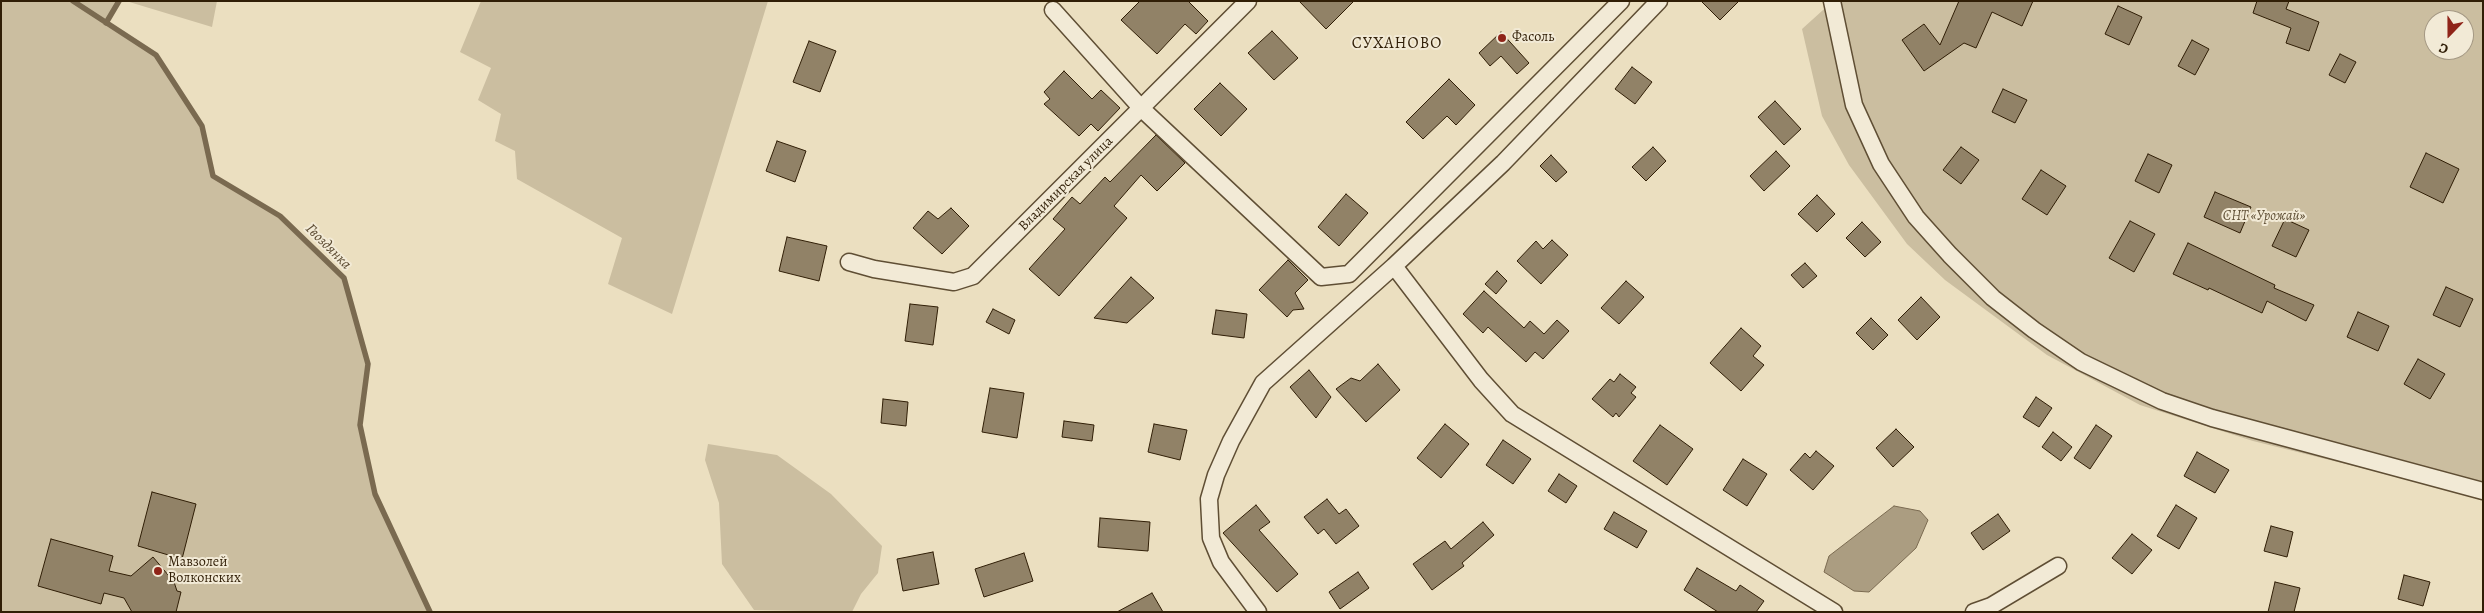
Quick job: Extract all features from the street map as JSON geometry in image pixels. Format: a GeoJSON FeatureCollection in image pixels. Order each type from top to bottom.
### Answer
{"type":"FeatureCollection","features":[{"type":"Feature","properties":{"kind":"street","name":"Владимирская улица"},"geometry":{"type":"LineString","coordinates":[[849,262],[874,269],[954,282],[973,276],[1248,1]]}},
{"type":"Feature","properties":{"kind":"street"},"geometry":{"type":"LineString","coordinates":[[1053,10],[1142,109],[1322,277],[1349,274],[1621,1]]}},
{"type":"Feature","properties":{"kind":"street"},"geometry":{"type":"LineString","coordinates":[[1258,612],[1221,562],[1211,538],[1209,500],[1216,475],[1231,441],[1263,383],[1394,266],[1503,163],[1659,1]]}},
{"type":"Feature","properties":{"kind":"street"},"geometry":{"type":"LineString","coordinates":[[1832,1],[1854,106],[1881,164],[1916,217],[1950,254],[1993,298],[2034,330],[2080,362],[2162,401],[2212,418],[2483,490]]}},
{"type":"Feature","properties":{"kind":"street"},"geometry":{"type":"LineString","coordinates":[[1394,266],[1475,373],[1512,414],[1834,612]]}},
{"type":"Feature","properties":{"kind":"street"},"geometry":{"type":"LineString","coordinates":[[1974,612],[1991,606],[2058,566]]}},
{"type":"Feature","properties":{"kind":"green space"},"geometry":{"type":"Polygon","coordinates":[[[1,1],[119,1],[106,23],[156,55],[202,126],[213,176],[280,216],[344,278],[368,364],[360,425],[375,494],[430,612],[1,612],[1,1]]]}},
{"type":"Feature","properties":{"kind":"green space"},"geometry":{"type":"Polygon","coordinates":[[[126,1],[217,1],[212,27],[126,1]]]}},
{"type":"Feature","properties":{"kind":"green space"},"geometry":{"type":"Polygon","coordinates":[[[481,1],[768,1],[672,314],[608,284],[622,238],[517,179],[515,151],[495,141],[501,114],[478,100],[491,68],[460,52],[481,1]]]}},
{"type":"Feature","properties":{"kind":"green space","name":"СНТ «Урожай»"},"geometry":{"type":"Polygon","coordinates":[[[1833,1],[2483,1],[2483,498],[2253,441],[2140,405],[2047,355],[1945,280],[1907,244],[1849,165],[1822,116],[1802,29],[1833,1]]]}},
{"type":"Feature","properties":{"kind":"green space"},"geometry":{"type":"Polygon","coordinates":[[[708,444],[777,455],[831,494],[882,546],[878,573],[861,594],[852,612],[754,610],[722,564],[719,503],[705,460],[708,444]]]}},
{"type":"Feature","properties":{"kind":"shaded area"},"geometry":{"type":"Polygon","coordinates":[[[1894,506],[1920,511],[1928,520],[1916,548],[1869,592],[1854,591],[1824,572],[1829,556],[1894,506]]]}},
{"type":"Feature","properties":{"kind":"building"},"geometry":{"type":"Polygon","coordinates":[[[1140,1],[1188,1],[1208,21],[1196,34],[1185,24],[1157,54],[1121,20],[1140,1]]]}},
{"type":"Feature","properties":{"kind":"building"},"geometry":{"type":"Polygon","coordinates":[[[1299,1],[1354,1],[1326,29],[1299,1]]]}},
{"type":"Feature","properties":{"kind":"building"},"geometry":{"type":"Polygon","coordinates":[[[1701,1],[1739,1],[1720,20],[1701,1]]]}},
{"type":"Feature","properties":{"kind":"building"},"geometry":{"type":"Polygon","coordinates":[[[1959,1],[2033,1],[2022,26],[1992,12],[1976,48],[1964,43],[1924,71],[1902,40],[1924,24],[1940,45],[1959,1]]]}},
{"type":"Feature","properties":{"kind":"building"},"geometry":{"type":"Polygon","coordinates":[[[2257,1],[2289,1],[2286,9],[2319,22],[2309,51],[2286,43],[2291,28],[2253,13],[2257,1]]]}},
{"type":"Feature","properties":{"kind":"building"},"geometry":{"type":"Polygon","coordinates":[[[2118,6],[2142,17],[2129,45],[2105,34],[2118,6]]]}},
{"type":"Feature","properties":{"kind":"building"},"geometry":{"type":"Polygon","coordinates":[[[1272,31],[1298,58],[1274,80],[1248,53],[1272,31]]]}},
{"type":"Feature","properties":{"kind":"building"},"geometry":{"type":"Polygon","coordinates":[[[1501,32],[1529,63],[1517,74],[1501,56],[1490,66],[1479,53],[1501,32]]]}},
{"type":"Feature","properties":{"kind":"building"},"geometry":{"type":"Polygon","coordinates":[[[2192,40],[2209,49],[2195,75],[2178,66],[2192,40]]]}},
{"type":"Feature","properties":{"kind":"building"},"geometry":{"type":"Polygon","coordinates":[[[809,41],[836,51],[820,92],[793,82],[809,41]]]}},
{"type":"Feature","properties":{"kind":"building"},"geometry":{"type":"Polygon","coordinates":[[[2340,54],[2356,62],[2345,83],[2329,75],[2340,54]]]}},
{"type":"Feature","properties":{"kind":"building"},"geometry":{"type":"Polygon","coordinates":[[[1632,67],[1652,82],[1635,104],[1615,89],[1632,67]]]}},
{"type":"Feature","properties":{"kind":"building"},"geometry":{"type":"Polygon","coordinates":[[[1064,71],[1092,99],[1101,90],[1120,108],[1098,131],[1091,124],[1079,136],[1044,104],[1050,99],[1044,92],[1064,71]]]}},
{"type":"Feature","properties":{"kind":"building"},"geometry":{"type":"Polygon","coordinates":[[[1449,79],[1475,105],[1456,125],[1447,116],[1423,139],[1406,122],[1449,79]]]}},
{"type":"Feature","properties":{"kind":"building"},"geometry":{"type":"Polygon","coordinates":[[[1220,83],[1247,109],[1221,136],[1194,109],[1220,83]]]}},
{"type":"Feature","properties":{"kind":"building"},"geometry":{"type":"Polygon","coordinates":[[[2003,89],[2027,100],[2015,123],[1992,112],[2003,89]]]}},
{"type":"Feature","properties":{"kind":"building"},"geometry":{"type":"Polygon","coordinates":[[[1775,101],[1801,129],[1784,145],[1758,117],[1775,101]]]}},
{"type":"Feature","properties":{"kind":"building"},"geometry":{"type":"Polygon","coordinates":[[[1156,135],[1185,163],[1157,191],[1141,175],[1114,206],[1127,218],[1059,296],[1029,269],[1065,229],[1053,219],[1072,197],[1080,204],[1105,177],[1110,182],[1156,135]]]}},
{"type":"Feature","properties":{"kind":"building"},"geometry":{"type":"Polygon","coordinates":[[[777,141],[806,151],[795,182],[766,171],[777,141]]]}},
{"type":"Feature","properties":{"kind":"building"},"geometry":{"type":"Polygon","coordinates":[[[1653,147],[1666,161],[1646,181],[1632,167],[1653,147]]]}},
{"type":"Feature","properties":{"kind":"building"},"geometry":{"type":"Polygon","coordinates":[[[1961,147],[1979,160],[1961,184],[1943,170],[1961,147]]]}},
{"type":"Feature","properties":{"kind":"building"},"geometry":{"type":"Polygon","coordinates":[[[1776,151],[1790,166],[1764,191],[1750,176],[1776,151]]]}},
{"type":"Feature","properties":{"kind":"building"},"geometry":{"type":"Polygon","coordinates":[[[2426,153],[2459,169],[2443,203],[2410,187],[2426,153]]]}},
{"type":"Feature","properties":{"kind":"building"},"geometry":{"type":"Polygon","coordinates":[[[2148,154],[2172,165],[2159,193],[2135,181],[2148,154]]]}},
{"type":"Feature","properties":{"kind":"building"},"geometry":{"type":"Polygon","coordinates":[[[1551,155],[1567,172],[1556,182],[1540,166],[1551,155]]]}},
{"type":"Feature","properties":{"kind":"building"},"geometry":{"type":"Polygon","coordinates":[[[2041,170],[2066,186],[2047,215],[2022,199],[2041,170]]]}},
{"type":"Feature","properties":{"kind":"building"},"geometry":{"type":"Polygon","coordinates":[[[2215,192],[2251,207],[2240,233],[2204,217],[2215,192]]]}},
{"type":"Feature","properties":{"kind":"building"},"geometry":{"type":"Polygon","coordinates":[[[1346,194],[1368,213],[1339,246],[1318,227],[1346,194]]]}},
{"type":"Feature","properties":{"kind":"building"},"geometry":{"type":"Polygon","coordinates":[[[1817,195],[1835,214],[1817,232],[1798,214],[1817,195]]]}},
{"type":"Feature","properties":{"kind":"building"},"geometry":{"type":"Polygon","coordinates":[[[951,208],[969,226],[942,254],[913,228],[928,211],[938,219],[951,208]]]}},
{"type":"Feature","properties":{"kind":"building"},"geometry":{"type":"Polygon","coordinates":[[[2285,219],[2309,230],[2296,257],[2272,246],[2285,219]]]}},
{"type":"Feature","properties":{"kind":"building"},"geometry":{"type":"Polygon","coordinates":[[[2130,221],[2155,234],[2134,272],[2109,258],[2130,221]]]}},
{"type":"Feature","properties":{"kind":"building"},"geometry":{"type":"Polygon","coordinates":[[[1862,222],[1881,242],[1865,257],[1846,238],[1862,222]]]}},
{"type":"Feature","properties":{"kind":"building"},"geometry":{"type":"Polygon","coordinates":[[[787,237],[827,246],[819,281],[779,271],[787,237]]]}},
{"type":"Feature","properties":{"kind":"building"},"geometry":{"type":"Polygon","coordinates":[[[1552,240],[1568,255],[1541,284],[1517,261],[1536,241],[1543,249],[1552,240]]]}},
{"type":"Feature","properties":{"kind":"building"},"geometry":{"type":"Polygon","coordinates":[[[2188,243],[2275,285],[2274,288],[2314,305],[2306,321],[2267,301],[2262,313],[2209,288],[2208,290],[2173,274],[2188,243]]]}},
{"type":"Feature","properties":{"kind":"building"},"geometry":{"type":"Polygon","coordinates":[[[1288,260],[1308,280],[1295,293],[1304,309],[1293,310],[1287,317],[1259,290],[1288,260]]]}},
{"type":"Feature","properties":{"kind":"building"},"geometry":{"type":"Polygon","coordinates":[[[1805,263],[1817,276],[1803,288],[1791,275],[1805,263]]]}},
{"type":"Feature","properties":{"kind":"building"},"geometry":{"type":"Polygon","coordinates":[[[1497,271],[1507,281],[1496,294],[1485,284],[1497,271]]]}},
{"type":"Feature","properties":{"kind":"building"},"geometry":{"type":"Polygon","coordinates":[[[1131,277],[1154,298],[1127,323],[1094,318],[1131,277]]]}},
{"type":"Feature","properties":{"kind":"building"},"geometry":{"type":"Polygon","coordinates":[[[1626,281],[1644,297],[1619,324],[1601,308],[1626,281]]]}},
{"type":"Feature","properties":{"kind":"building"},"geometry":{"type":"Polygon","coordinates":[[[2446,287],[2473,299],[2460,327],[2433,315],[2446,287]]]}},
{"type":"Feature","properties":{"kind":"building"},"geometry":{"type":"Polygon","coordinates":[[[1484,291],[1524,328],[1530,321],[1544,334],[1557,320],[1569,331],[1543,359],[1535,352],[1526,362],[1488,327],[1483,333],[1463,314],[1484,291]]]}},
{"type":"Feature","properties":{"kind":"building"},"geometry":{"type":"Polygon","coordinates":[[[1921,297],[1940,317],[1917,340],[1898,320],[1921,297]]]}},
{"type":"Feature","properties":{"kind":"building"},"geometry":{"type":"Polygon","coordinates":[[[910,304],[938,307],[933,345],[905,341],[910,304]]]}},
{"type":"Feature","properties":{"kind":"building"},"geometry":{"type":"Polygon","coordinates":[[[993,309],[1015,320],[1009,334],[986,322],[993,309]]]}},
{"type":"Feature","properties":{"kind":"building"},"geometry":{"type":"Polygon","coordinates":[[[1216,310],[1247,314],[1244,338],[1212,334],[1216,310]]]}},
{"type":"Feature","properties":{"kind":"building"},"geometry":{"type":"Polygon","coordinates":[[[2358,312],[2389,326],[2378,351],[2347,337],[2358,312]]]}},
{"type":"Feature","properties":{"kind":"building"},"geometry":{"type":"Polygon","coordinates":[[[1871,318],[1888,335],[1873,350],[1856,333],[1871,318]]]}},
{"type":"Feature","properties":{"kind":"building"},"geometry":{"type":"Polygon","coordinates":[[[1741,328],[1761,346],[1753,356],[1764,365],[1741,391],[1710,363],[1741,328]]]}},
{"type":"Feature","properties":{"kind":"building"},"geometry":{"type":"Polygon","coordinates":[[[2418,359],[2445,374],[2430,399],[2404,384],[2418,359]]]}},
{"type":"Feature","properties":{"kind":"building"},"geometry":{"type":"Polygon","coordinates":[[[1378,364],[1400,390],[1366,422],[1336,389],[1351,378],[1360,381],[1378,364]]]}},
{"type":"Feature","properties":{"kind":"building"},"geometry":{"type":"Polygon","coordinates":[[[1309,370],[1331,397],[1316,418],[1290,387],[1309,370]]]}},
{"type":"Feature","properties":{"kind":"building"},"geometry":{"type":"Polygon","coordinates":[[[1620,374],[1636,387],[1631,393],[1636,397],[1619,417],[1616,413],[1613,417],[1592,399],[1610,379],[1614,382],[1620,374]]]}},
{"type":"Feature","properties":{"kind":"building"},"geometry":{"type":"Polygon","coordinates":[[[990,388],[1024,393],[1017,438],[982,432],[990,388]]]}},
{"type":"Feature","properties":{"kind":"building"},"geometry":{"type":"Polygon","coordinates":[[[2036,397],[2052,408],[2039,427],[2023,417],[2036,397]]]}},
{"type":"Feature","properties":{"kind":"building"},"geometry":{"type":"Polygon","coordinates":[[[883,399],[908,402],[906,426],[881,423],[883,399]]]}},
{"type":"Feature","properties":{"kind":"building"},"geometry":{"type":"Polygon","coordinates":[[[1064,421],[1094,425],[1092,441],[1062,437],[1064,421]]]}},
{"type":"Feature","properties":{"kind":"building"},"geometry":{"type":"Polygon","coordinates":[[[1154,424],[1187,430],[1180,460],[1148,452],[1154,424]]]}},
{"type":"Feature","properties":{"kind":"building"},"geometry":{"type":"Polygon","coordinates":[[[1445,424],[1469,444],[1441,478],[1417,458],[1445,424]]]}},
{"type":"Feature","properties":{"kind":"building"},"geometry":{"type":"Polygon","coordinates":[[[1660,425],[1693,449],[1667,485],[1633,461],[1660,425]]]}},
{"type":"Feature","properties":{"kind":"building"},"geometry":{"type":"Polygon","coordinates":[[[2096,425],[2112,436],[2090,469],[2074,458],[2096,425]]]}},
{"type":"Feature","properties":{"kind":"building"},"geometry":{"type":"Polygon","coordinates":[[[1896,429],[1914,447],[1893,467],[1876,448],[1896,429]]]}},
{"type":"Feature","properties":{"kind":"building"},"geometry":{"type":"Polygon","coordinates":[[[2053,432],[2072,447],[2061,461],[2042,447],[2053,432]]]}},
{"type":"Feature","properties":{"kind":"building"},"geometry":{"type":"Polygon","coordinates":[[[1503,440],[1531,459],[1513,484],[1486,465],[1503,440]]]}},
{"type":"Feature","properties":{"kind":"building"},"geometry":{"type":"Polygon","coordinates":[[[1816,451],[1834,466],[1813,490],[1790,470],[1805,453],[1810,458],[1816,451]]]}},
{"type":"Feature","properties":{"kind":"building"},"geometry":{"type":"Polygon","coordinates":[[[2197,452],[2229,470],[2215,493],[2184,476],[2197,452]]]}},
{"type":"Feature","properties":{"kind":"building"},"geometry":{"type":"Polygon","coordinates":[[[1743,459],[1767,474],[1747,506],[1723,490],[1743,459]]]}},
{"type":"Feature","properties":{"kind":"building"},"geometry":{"type":"Polygon","coordinates":[[[1559,474],[1577,486],[1566,503],[1548,491],[1559,474]]]}},
{"type":"Feature","properties":{"kind":"building"},"geometry":{"type":"Polygon","coordinates":[[[152,492],[196,504],[182,559],[138,546],[152,492]]]}},
{"type":"Feature","properties":{"kind":"building"},"geometry":{"type":"Polygon","coordinates":[[[1327,499],[1339,514],[1346,509],[1359,526],[1336,544],[1324,529],[1318,534],[1304,517],[1327,499]]]}},
{"type":"Feature","properties":{"kind":"building"},"geometry":{"type":"Polygon","coordinates":[[[1256,505],[1270,522],[1259,530],[1298,574],[1277,592],[1223,533],[1256,505]]]}},
{"type":"Feature","properties":{"kind":"building"},"geometry":{"type":"Polygon","coordinates":[[[2176,505],[2197,518],[2179,549],[2157,536],[2176,505]]]}},
{"type":"Feature","properties":{"kind":"building"},"geometry":{"type":"Polygon","coordinates":[[[1614,512],[1647,531],[1637,548],[1604,529],[1614,512]]]}},
{"type":"Feature","properties":{"kind":"building"},"geometry":{"type":"Polygon","coordinates":[[[1998,514],[2010,531],[1983,550],[1971,533],[1998,514]]]}},
{"type":"Feature","properties":{"kind":"building"},"geometry":{"type":"Polygon","coordinates":[[[1100,518],[1150,522],[1148,551],[1098,547],[1100,518]]]}},
{"type":"Feature","properties":{"kind":"building"},"geometry":{"type":"Polygon","coordinates":[[[1483,522],[1494,535],[1462,563],[1464,566],[1432,590],[1413,564],[1445,541],[1451,549],[1483,522]]]}},
{"type":"Feature","properties":{"kind":"building"},"geometry":{"type":"Polygon","coordinates":[[[2271,526],[2293,532],[2287,557],[2264,551],[2271,526]]]}},
{"type":"Feature","properties":{"kind":"building"},"geometry":{"type":"Polygon","coordinates":[[[2132,534],[2152,550],[2132,574],[2112,558],[2132,534]]]}},
{"type":"Feature","properties":{"kind":"building"},"geometry":{"type":"Polygon","coordinates":[[[51,539],[113,556],[109,571],[131,576],[153,557],[174,582],[177,591],[181,592],[176,612],[132,612],[124,598],[104,593],[101,604],[38,586],[51,539]]]}},
{"type":"Feature","properties":{"kind":"building"},"geometry":{"type":"Polygon","coordinates":[[[933,552],[939,584],[903,591],[897,559],[933,552]]]}},
{"type":"Feature","properties":{"kind":"building"},"geometry":{"type":"Polygon","coordinates":[[[1024,553],[1033,581],[984,597],[975,569],[1024,553]]]}},
{"type":"Feature","properties":{"kind":"building"},"geometry":{"type":"Polygon","coordinates":[[[1697,568],[1736,591],[1740,585],[1764,601],[1756,612],[1718,612],[1684,590],[1697,568]]]}},
{"type":"Feature","properties":{"kind":"building"},"geometry":{"type":"Polygon","coordinates":[[[1358,572],[1369,588],[1340,609],[1329,592],[1358,572]]]}},
{"type":"Feature","properties":{"kind":"building"},"geometry":{"type":"Polygon","coordinates":[[[2404,575],[2430,582],[2423,606],[2398,599],[2404,575]]]}},
{"type":"Feature","properties":{"kind":"building"},"geometry":{"type":"Polygon","coordinates":[[[2275,582],[2300,588],[2294,612],[2268,612],[2275,582]]]}},
{"type":"Feature","properties":{"kind":"building"},"geometry":{"type":"Polygon","coordinates":[[[1152,593],[1163,612],[1117,612],[1152,593]]]}},
{"type":"Feature","properties":{"kind":"waterway","name":"Гвоздянка"},"geometry":{"type":"LineString","coordinates":[[73,1],[156,55],[202,126],[213,176],[280,216],[344,278],[368,364],[360,425],[375,494],[430,612]]}},
{"type":"Feature","properties":{"kind":"waterway","name":"Гвоздянка"},"geometry":{"type":"LineString","coordinates":[[106,23],[119,1]]}},
{"type":"Feature","properties":{"kind":"place","name":"Фасоль"},"geometry":{"type":"Point","coordinates":[1502,38]}},
{"type":"Feature","properties":{"kind":"place","name":"Мавзолей Волконских"},"geometry":{"type":"Point","coordinates":[158,571]}},
{"type":"Feature","properties":{"kind":"district","name":"СУХАНОВО"},"geometry":{"type":"Point","coordinates":[1397,44]}}]}
